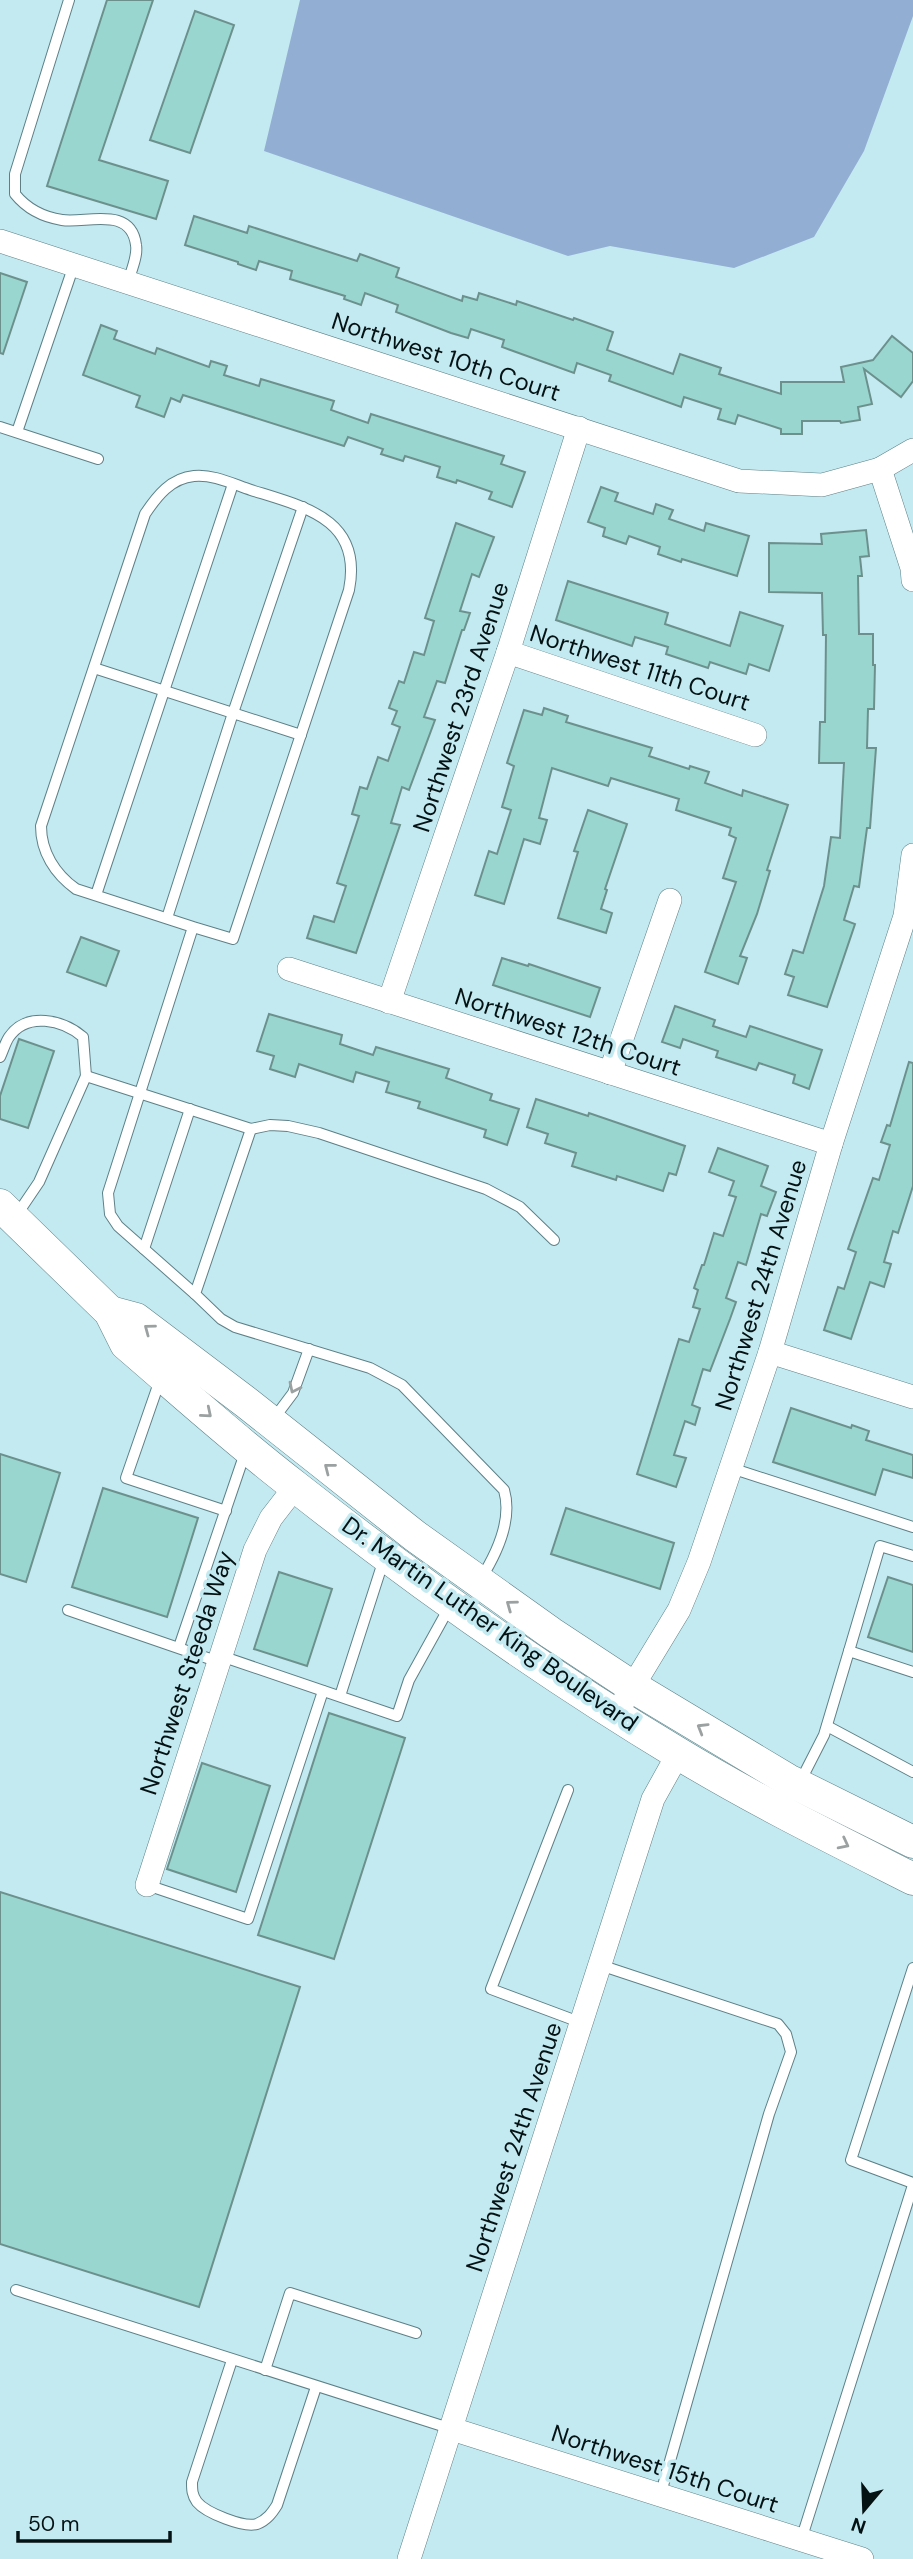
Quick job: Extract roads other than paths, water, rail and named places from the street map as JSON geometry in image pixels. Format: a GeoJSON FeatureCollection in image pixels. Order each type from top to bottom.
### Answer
{"type":"FeatureCollection","features":[{"type":"Feature","properties":{"kind":"main road","name":"Dr. Martin Luther King Boulevard"},"geometry":{"type":"LineString","coordinates":[[7,1212],[110,1312],[125,1344],[295,1487],[385,1555],[452,1604],[678,1754],[783,1814],[913,1879]]}},
{"type":"Feature","properties":{"kind":"main road","name":"Dr. Martin Luther King Boulevard"},"geometry":{"type":"LineString","coordinates":[[110,1312],[136,1319],[415,1536],[551,1633],[634,1687],[799,1785],[913,1842]]}},
{"type":"Feature","properties":{"kind":"main road"},"geometry":{"type":"LineString","coordinates":[[678,1754],[727,1763],[822,1815],[858,1815]]}},
{"type":"Feature","properties":{"kind":"street","name":"Northwest 10th Court"},"geometry":{"type":"LineString","coordinates":[[0,241],[739,481],[822,485],[880,469],[913,450]]}},
{"type":"Feature","properties":{"kind":"street","name":"Northwest 23rd Avenue"},"geometry":{"type":"LineString","coordinates":[[390,1002],[509,652],[579,428]]}},
{"type":"Feature","properties":{"kind":"street"},"geometry":{"type":"LineString","coordinates":[[880,469],[912,568],[913,580]]}},
{"type":"Feature","properties":{"kind":"street","name":"Northwest 11th Court"},"geometry":{"type":"LineString","coordinates":[[509,652],[755,735]]}},
{"type":"Feature","properties":{"kind":"street","name":"Northwest 24th Avenue"},"geometry":{"type":"LineString","coordinates":[[615,1713],[634,1687],[679,1610],[699,1562],[769,1352],[831,1144],[909,917],[913,855]]}},
{"type":"Feature","properties":{"kind":"street"},"geometry":{"type":"LineString","coordinates":[[610,1073],[670,900]]}},
{"type":"Feature","properties":{"kind":"street","name":"Northwest 12th Court"},"geometry":{"type":"LineString","coordinates":[[289,968],[831,1144]]}},
{"type":"Feature","properties":{"kind":"street"},"geometry":{"type":"LineString","coordinates":[[769,1352],[913,1396]]}},
{"type":"Feature","properties":{"kind":"street","name":"Northwest Steeda Way"},"geometry":{"type":"LineString","coordinates":[[147,1885],[255,1550],[271,1518],[295,1487]]}},
{"type":"Feature","properties":{"kind":"street","name":"Northwest 24th Avenue"},"geometry":{"type":"LineString","coordinates":[[409,2559],[653,1799],[678,1754]]}},
{"type":"Feature","properties":{"kind":"street","name":"Northwest 15th Court"},"geometry":{"type":"LineString","coordinates":[[452,2429],[862,2559]]}},
{"type":"Feature","properties":{"kind":"lane"},"geometry":{"type":"LineString","coordinates":[[69,0],[15,174],[15,194],[29,208],[49,218],[64,221],[104,218],[117,220],[127,226],[134,237],[135,253],[128,282]]}},
{"type":"Feature","properties":{"kind":"lane"},"geometry":{"type":"LineString","coordinates":[[17,432],[74,265]]}},
{"type":"Feature","properties":{"kind":"lane"},"geometry":{"type":"LineString","coordinates":[[0,426],[98,458]]}},
{"type":"Feature","properties":{"kind":"lane"},"geometry":{"type":"LineString","coordinates":[[209,476],[233,484],[316,513],[340,530],[346,541],[352,565],[349,590],[233,939],[76,889],[66,882],[46,855],[41,833],[41,826],[145,514],[160,492],[182,479],[209,476]]}},
{"type":"Feature","properties":{"kind":"lane"},"geometry":{"type":"LineString","coordinates":[[96,895],[233,484]]}},
{"type":"Feature","properties":{"kind":"lane"},"geometry":{"type":"LineString","coordinates":[[167,918],[303,507]]}},
{"type":"Feature","properties":{"kind":"lane"},"geometry":{"type":"LineString","coordinates":[[94,668],[301,735]]}},
{"type":"Feature","properties":{"kind":"lane"},"geometry":{"type":"LineString","coordinates":[[193,927],[108,1193],[110,1214],[118,1226],[221,1319],[235,1327],[370,1368],[402,1384],[504,1490],[507,1502],[504,1527],[491,1563],[479,1582]]}},
{"type":"Feature","properties":{"kind":"lane"},"geometry":{"type":"LineString","coordinates":[[0,1057],[9,1037],[17,1029],[39,1019],[66,1025],[83,1037],[86,1076],[39,1182],[7,1212]]}},
{"type":"Feature","properties":{"kind":"lane"},"geometry":{"type":"LineString","coordinates":[[86,1076],[251,1129],[270,1125],[308,1131],[486,1189],[520,1207],[554,1240]]}},
{"type":"Feature","properties":{"kind":"lane"},"geometry":{"type":"LineString","coordinates":[[144,1249],[190,1109]]}},
{"type":"Feature","properties":{"kind":"lane"},"geometry":{"type":"LineString","coordinates":[[195,1294],[251,1129]]}},
{"type":"Feature","properties":{"kind":"lane"},"geometry":{"type":"LineString","coordinates":[[271,1422],[293,1393],[309,1349]]}},
{"type":"Feature","properties":{"kind":"lane"},"geometry":{"type":"LineString","coordinates":[[162,1374],[126,1478],[226,1511]]}},
{"type":"Feature","properties":{"kind":"lane"},"geometry":{"type":"LineString","coordinates":[[179,1647],[246,1447]]}},
{"type":"Feature","properties":{"kind":"lane"},"geometry":{"type":"LineString","coordinates":[[731,1468],[913,1527]]}},
{"type":"Feature","properties":{"kind":"lane"},"geometry":{"type":"LineString","coordinates":[[799,1785],[827,1726],[880,1546],[913,1556]]}},
{"type":"Feature","properties":{"kind":"lane"},"geometry":{"type":"LineString","coordinates":[[340,1696],[385,1555]]}},
{"type":"Feature","properties":{"kind":"lane"},"geometry":{"type":"LineString","coordinates":[[68,1610],[397,1716],[410,1679],[452,1604]]}},
{"type":"Feature","properties":{"kind":"lane"},"geometry":{"type":"LineString","coordinates":[[849,1651],[913,1672]]}},
{"type":"Feature","properties":{"kind":"lane"},"geometry":{"type":"LineString","coordinates":[[147,1885],[248,1919],[323,1691]]}},
{"type":"Feature","properties":{"kind":"lane"},"geometry":{"type":"LineString","coordinates":[[827,1726],[913,1772]]}},
{"type":"Feature","properties":{"kind":"lane"},"geometry":{"type":"LineString","coordinates":[[568,1790],[491,1989],[582,2023]]}},
{"type":"Feature","properties":{"kind":"lane"},"geometry":{"type":"LineString","coordinates":[[600,1965],[778,2025],[786,2034],[791,2052],[769,2114],[660,2496]]}},
{"type":"Feature","properties":{"kind":"lane"},"geometry":{"type":"LineString","coordinates":[[801,2540],[913,2184],[851,2160],[910,1991],[913,1968]]}},
{"type":"Feature","properties":{"kind":"lane"},"geometry":{"type":"LineString","coordinates":[[16,2290],[452,2429]]}},
{"type":"Feature","properties":{"kind":"lane"},"geometry":{"type":"LineString","coordinates":[[265,2370],[290,2293],[416,2333]]}},
{"type":"Feature","properties":{"kind":"lane"},"geometry":{"type":"LineString","coordinates":[[232,2360],[192,2482],[192,2493],[207,2511],[248,2525],[264,2520],[277,2505],[316,2387]]}},
{"type":"Feature","properties":{"kind":"water"},"geometry":{"type":"Polygon","coordinates":[[[300,0],[913,0],[913,16],[864,151],[814,237],[734,268],[610,246],[568,256],[264,151],[300,0]]]}}]}
